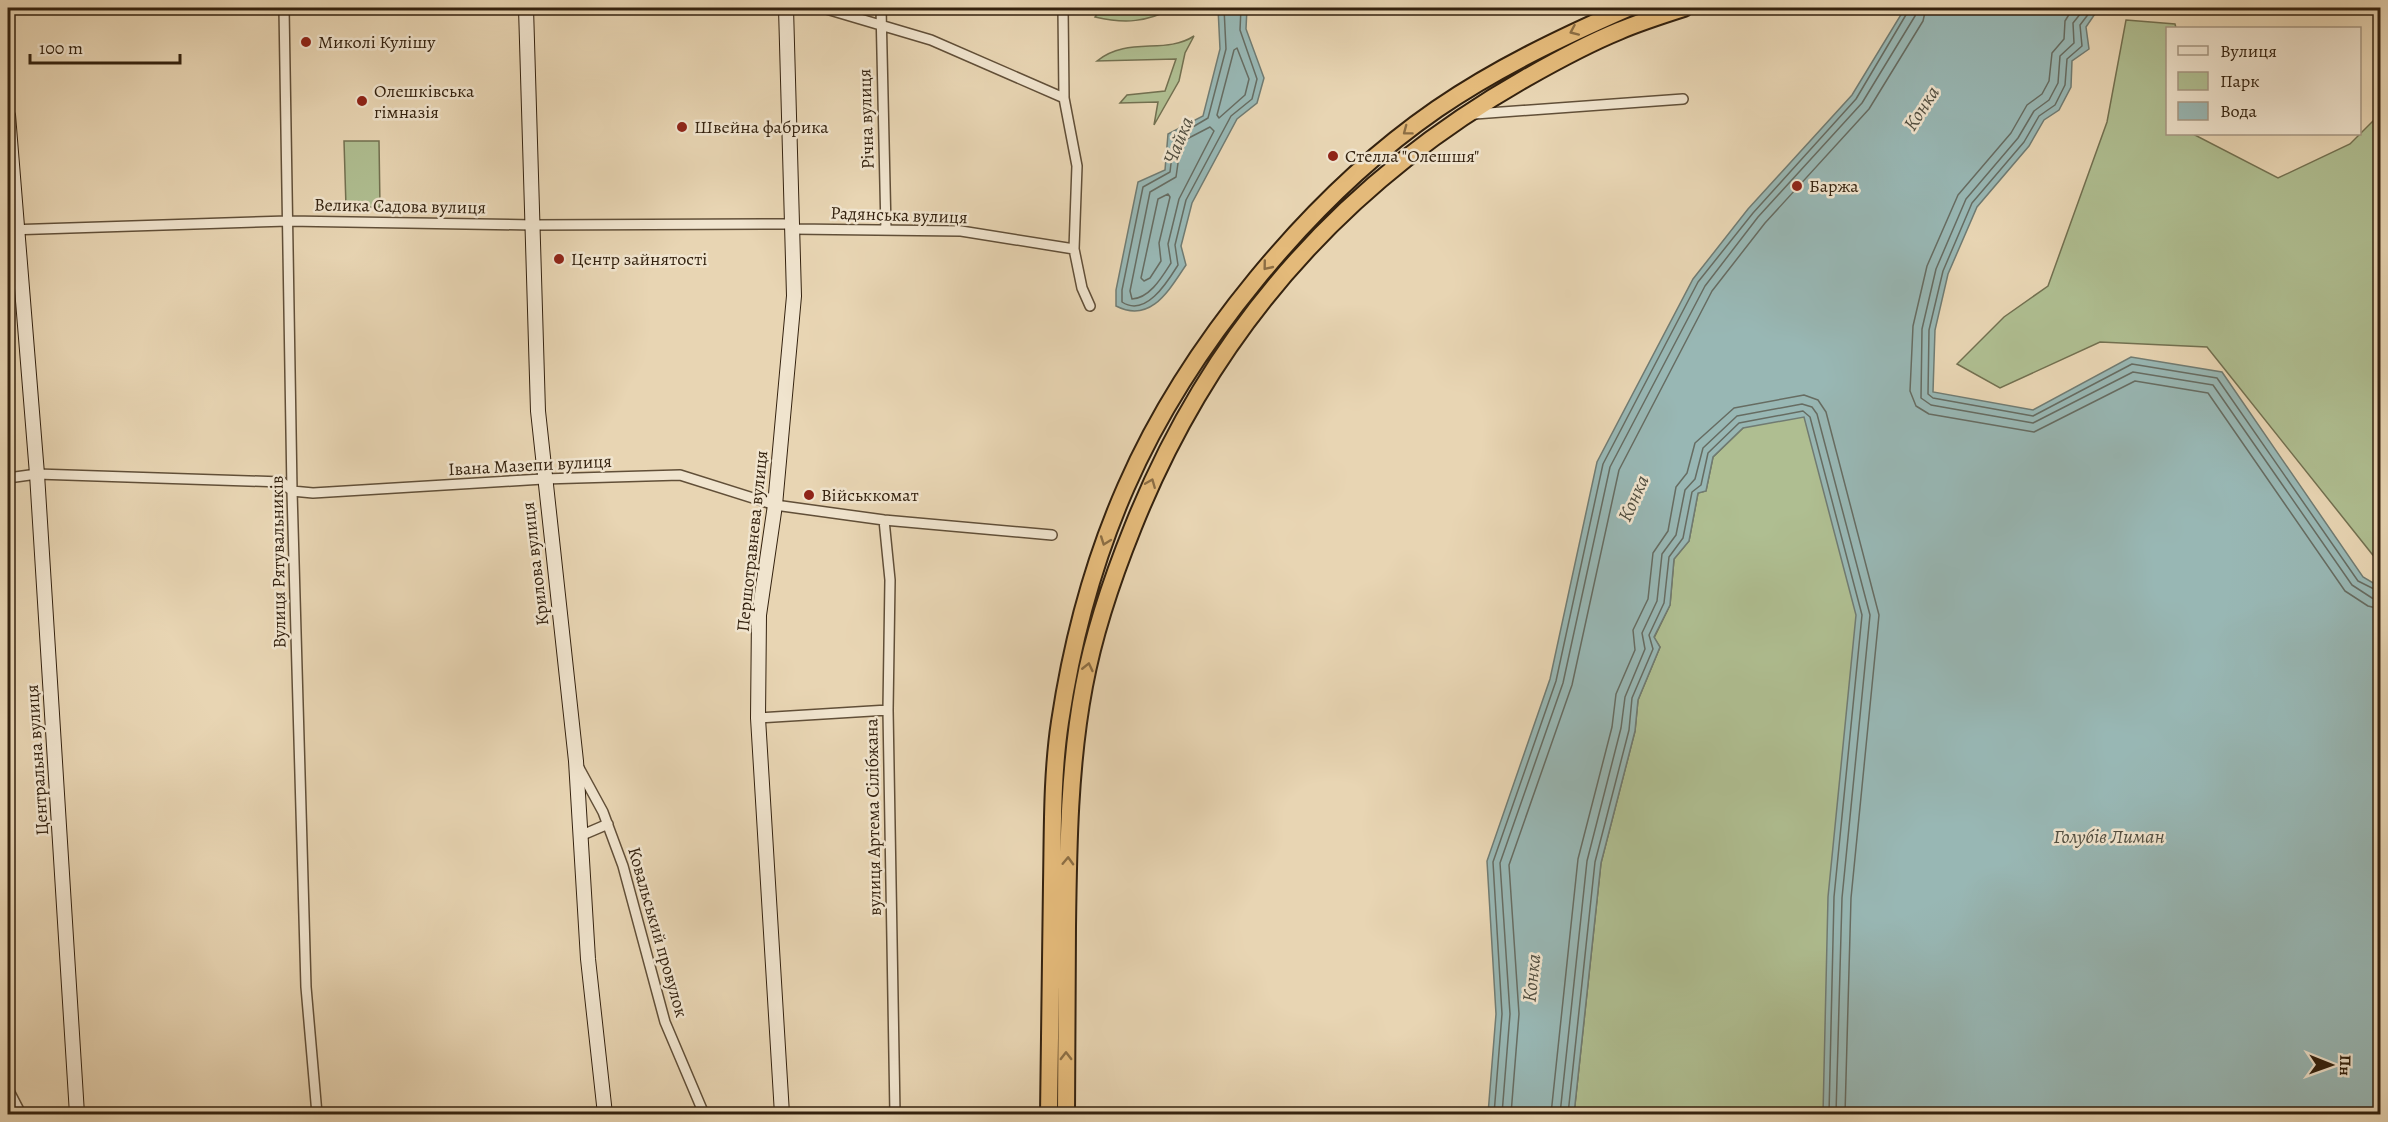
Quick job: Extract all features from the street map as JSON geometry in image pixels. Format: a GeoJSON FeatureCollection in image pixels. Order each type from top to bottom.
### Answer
{"type":"FeatureCollection","features":[{"type":"Feature","properties":{"kind":"highway"},"geometry":{"type":"LineString","coordinates":[[1049,1114],[1054,789],[1060,722],[1086,597],[1126,486],[1166,410],[1217,330],[1272,260],[1328,200],[1401,136],[1439,108],[1516,60],[1628,8]]}},
{"type":"Feature","properties":{"kind":"highway"},"geometry":{"type":"LineString","coordinates":[[1066,1114],[1068,866],[1074,752],[1084,685],[1101,616],[1149,486],[1191,404],[1280,278],[1334,221],[1399,163],[1466,115],[1551,64],[1616,32],[1684,8]]}},
{"type":"Feature","properties":{"kind":"street","name":"Вулиця Рятувальників"},"geometry":{"type":"LineString","coordinates":[[284,8],[292,491],[306,987],[317,1114]]}},
{"type":"Feature","properties":{"kind":"street","name":"Крилова вулиця"},"geometry":{"type":"LineString","coordinates":[[526,8],[538,411],[543,479],[576,761],[588,959],[605,1114]]}},
{"type":"Feature","properties":{"kind":"street","name":"Першотравнева вулиця"},"geometry":{"type":"LineString","coordinates":[[782,1114],[758,718],[759,615],[775,505],[794,296],[786,8]]}},
{"type":"Feature","properties":{"kind":"street"},"geometry":{"type":"LineString","coordinates":[[823,8],[931,40],[1064,99]]}},
{"type":"Feature","properties":{"kind":"street","name":"Річна вулиця"},"geometry":{"type":"LineString","coordinates":[[881,8],[886,230]]}},
{"type":"Feature","properties":{"kind":"street"},"geometry":{"type":"LineString","coordinates":[[1064,8],[1064,99],[1077,166],[1074,249],[1082,288],[1090,306]]}},
{"type":"Feature","properties":{"kind":"street"},"geometry":{"type":"LineString","coordinates":[[1466,115],[1555,106],[1683,99]]}},
{"type":"Feature","properties":{"kind":"street","name":"Центральна вулиця"},"geometry":{"type":"LineString","coordinates":[[8,116],[12,229],[37,474],[77,1114]]}},
{"type":"Feature","properties":{"kind":"street","name":"Велика Садова вулиця"},"geometry":{"type":"LineString","coordinates":[[12,229],[288,221],[793,226]]}},
{"type":"Feature","properties":{"kind":"street","name":"Радянська вулиця"},"geometry":{"type":"LineString","coordinates":[[793,226],[961,231],[1074,249]]}},
{"type":"Feature","properties":{"kind":"street","name":"Івана Мазепи вулиця"},"geometry":{"type":"LineString","coordinates":[[8,478],[37,474],[282,482],[292,491],[680,475],[775,505],[884,520],[1052,535]]}},
{"type":"Feature","properties":{"kind":"street","name":"вулиця Артема Сілібжана"},"geometry":{"type":"LineString","coordinates":[[884,520],[890,580],[888,710],[895,1114]]}},
{"type":"Feature","properties":{"kind":"street"},"geometry":{"type":"LineString","coordinates":[[758,718],[888,710]]}},
{"type":"Feature","properties":{"kind":"street","name":"Ковальський провулок"},"geometry":{"type":"LineString","coordinates":[[576,761],[608,824],[623,866],[665,1022],[704,1114]]}},
{"type":"Feature","properties":{"kind":"street"},"geometry":{"type":"LineString","coordinates":[[580,836],[608,824]]}},
{"type":"Feature","properties":{"kind":"street"},"geometry":{"type":"LineString","coordinates":[[8,1089],[21,1114]]}},
{"type":"Feature","properties":{"kind":"street"},"geometry":{"type":"LineString","coordinates":[[782,1114],[813,1114]]}},
{"type":"Feature","properties":{"kind":"green space"},"geometry":{"type":"Polygon","coordinates":[[[1101,8],[1174,8],[1145,19],[1116,21],[1095,17],[1101,8]]]}},
{"type":"Feature","properties":{"kind":"green space"},"geometry":{"type":"Polygon","coordinates":[[[2126,20],[2175,24],[2176,27],[2166,27],[2166,135],[2195,135],[2278,178],[2350,144],[2380,114],[2380,564],[2207,347],[2100,342],[2000,388],[1957,364],[2004,317],[2048,286],[2107,122],[2126,20]]]}},
{"type":"Feature","properties":{"kind":"green space"},"geometry":{"type":"Polygon","coordinates":[[[1194,36],[1185,53],[1179,81],[1154,125],[1158,102],[1120,103],[1127,95],[1165,91],[1176,59],[1097,61],[1121,49],[1183,42],[1194,36]]]}},
{"type":"Feature","properties":{"kind":"green space"},"geometry":{"type":"Polygon","coordinates":[[[344,141],[379,141],[380,207],[346,207],[344,141]]]}},
{"type":"Feature","properties":{"kind":"green space"},"geometry":{"type":"Polygon","coordinates":[[[1796,360],[2293,1114],[1574,1114],[1601,863],[1635,731],[1638,700],[1660,647],[1654,638],[1670,605],[1674,559],[1689,541],[1698,493],[1706,491],[1713,457],[1743,428],[1796,360]]]}},
{"type":"Feature","properties":{"kind":"water","name":"Чайка"},"geometry":{"type":"Polygon","coordinates":[[[1218,8],[1247,8],[1246,29],[1264,78],[1257,103],[1237,119],[1192,203],[1181,246],[1186,265],[1158,302],[1139,311],[1128,310],[1116,306],[1116,290],[1138,182],[1165,170],[1168,134],[1203,116],[1220,49],[1218,8]]]}},
{"type":"Feature","properties":{"kind":"water","name":"Голубів Лиман"},"geometry":{"type":"Polygon","coordinates":[[[1905,8],[2099,8],[2086,27],[2089,49],[2072,61],[2071,87],[2059,110],[2044,120],[2029,146],[1977,207],[1948,274],[1935,330],[1933,392],[2033,410],[2131,357],[2222,372],[2363,577],[2380,587],[2380,1114],[1823,1114],[1828,897],[1856,615],[1804,417],[1743,428],[1713,457],[1706,491],[1698,493],[1689,541],[1674,559],[1670,605],[1654,637],[1660,647],[1638,700],[1635,731],[1601,863],[1574,1114],[1488,1114],[1496,1014],[1487,861],[1550,679],[1597,462],[1693,279],[1748,209],[1852,95],[1905,8]]]}},
{"type":"Feature","properties":{"kind":"place","name":"Миколі Кулішу"},"geometry":{"type":"Point","coordinates":[306,42]}},
{"type":"Feature","properties":{"kind":"place","name":"Олешківська гімназія"},"geometry":{"type":"Point","coordinates":[362,101]}},
{"type":"Feature","properties":{"kind":"place","name":"Швейна фабрика"},"geometry":{"type":"Point","coordinates":[682,127]}},
{"type":"Feature","properties":{"kind":"place","name":"Стелла \"Олешшя\""},"geometry":{"type":"Point","coordinates":[1333,156]}},
{"type":"Feature","properties":{"kind":"place","name":"Баржа"},"geometry":{"type":"Point","coordinates":[1797,186]}},
{"type":"Feature","properties":{"kind":"place","name":"Центр зайнятості"},"geometry":{"type":"Point","coordinates":[559,259]}},
{"type":"Feature","properties":{"kind":"place","name":"Військкомат"},"geometry":{"type":"Point","coordinates":[809,495]}},
{"type":"Feature","properties":{"kind":"water label","name":"Конка"},"geometry":{"type":"Point","coordinates":[1921,108]}},
{"type":"Feature","properties":{"kind":"water label","name":"Конка"},"geometry":{"type":"Point","coordinates":[1633,498]}},
{"type":"Feature","properties":{"kind":"water label","name":"Конка"},"geometry":{"type":"Point","coordinates":[1531,978]}}]}
